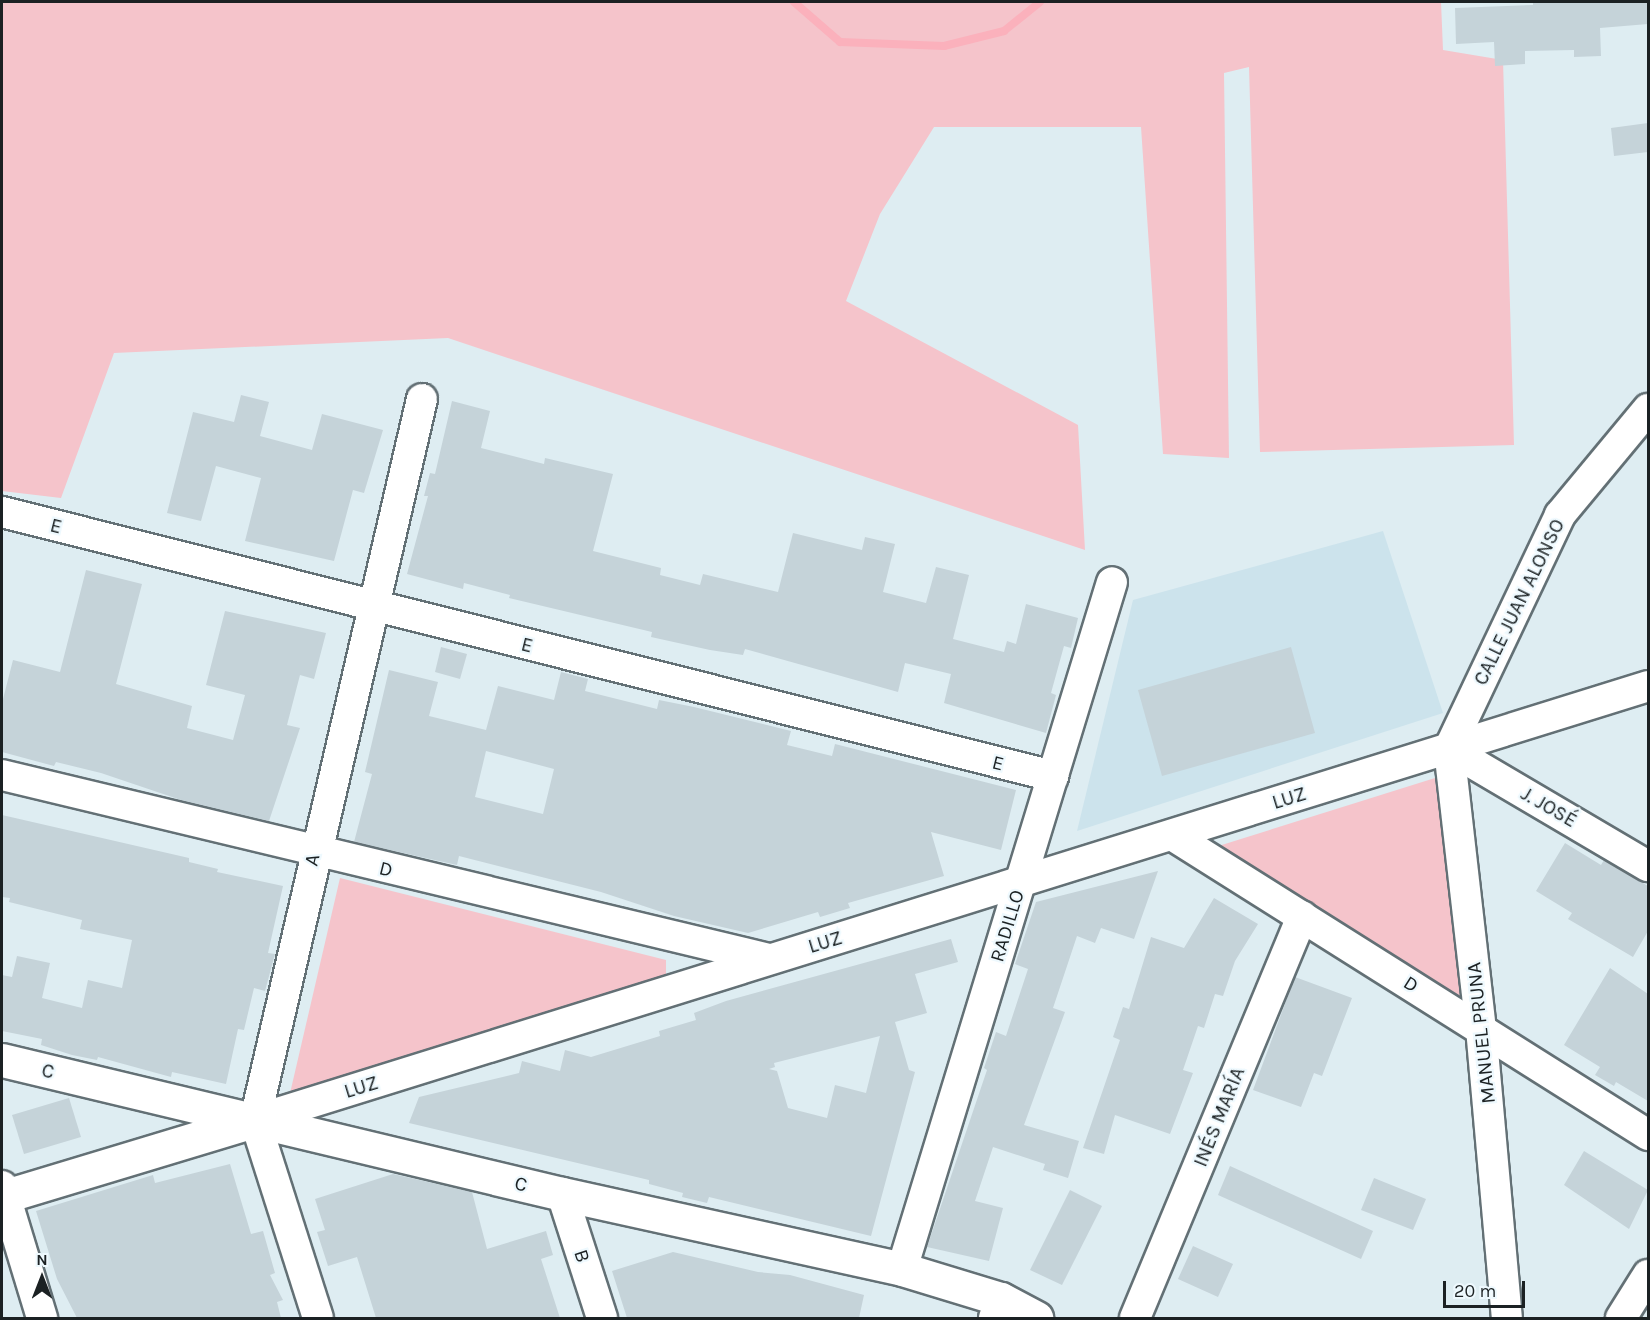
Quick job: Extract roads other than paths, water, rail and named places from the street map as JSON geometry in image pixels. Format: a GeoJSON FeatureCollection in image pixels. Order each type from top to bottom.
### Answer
{"type":"FeatureCollection","features":[{"type":"Feature","properties":{"kind":"street","name":"A"},"geometry":{"type":"LineString","coordinates":[[255,1120],[314,851],[422,399]]}},
{"type":"Feature","properties":{"kind":"street","name":"CALLE JUAN ALONSO"},"geometry":{"type":"LineString","coordinates":[[1449,748],[1560,515],[1648,409]]}},
{"type":"Feature","properties":{"kind":"street","name":"E"},"geometry":{"type":"LineString","coordinates":[[2,512],[372,607],[1053,776]]}},
{"type":"Feature","properties":{"kind":"street","name":"RADILLO"},"geometry":{"type":"LineString","coordinates":[[902,1269],[1112,582]]}},
{"type":"Feature","properties":{"kind":"street","name":"LUZ"},"geometry":{"type":"LineString","coordinates":[[2,1193],[255,1120],[1648,686]]}},
{"type":"Feature","properties":{"kind":"street","name":"J. JOSÉ"},"geometry":{"type":"LineString","coordinates":[[1449,748],[1648,866]]}},
{"type":"Feature","properties":{"kind":"street","name":"MANUEL PRUNA"},"geometry":{"type":"LineString","coordinates":[[1449,748],[1482,1028],[1507,1318]]}},
{"type":"Feature","properties":{"kind":"street","name":"D"},"geometry":{"type":"LineString","coordinates":[[2,775],[770,960]]}},
{"type":"Feature","properties":{"kind":"street","name":"D"},"geometry":{"type":"LineString","coordinates":[[1172,835],[1482,1028],[1648,1135]]}},
{"type":"Feature","properties":{"kind":"street","name":"INÉS MARÍA"},"geometry":{"type":"LineString","coordinates":[[1135,1318],[1302,916]]}},
{"type":"Feature","properties":{"kind":"street","name":"C"},"geometry":{"type":"LineString","coordinates":[[2,1060],[562,1194],[902,1269],[998,1309],[1036,1318]]}},
{"type":"Feature","properties":{"kind":"street"},"geometry":{"type":"LineString","coordinates":[[255,1120],[318,1318]]}},
{"type":"Feature","properties":{"kind":"street"},"geometry":{"type":"LineString","coordinates":[[2,1193],[42,1318]]}},
{"type":"Feature","properties":{"kind":"street","name":"B"},"geometry":{"type":"LineString","coordinates":[[562,1194],[602,1318]]}},
{"type":"Feature","properties":{"kind":"street"},"geometry":{"type":"LineString","coordinates":[[1621,1318],[1648,1275]]}},
{"type":"Feature","properties":{"kind":"waterway"},"geometry":{"type":"LineString","coordinates":[[794,2],[840,42],[944,46],[1004,31],[1040,2]]}}]}
